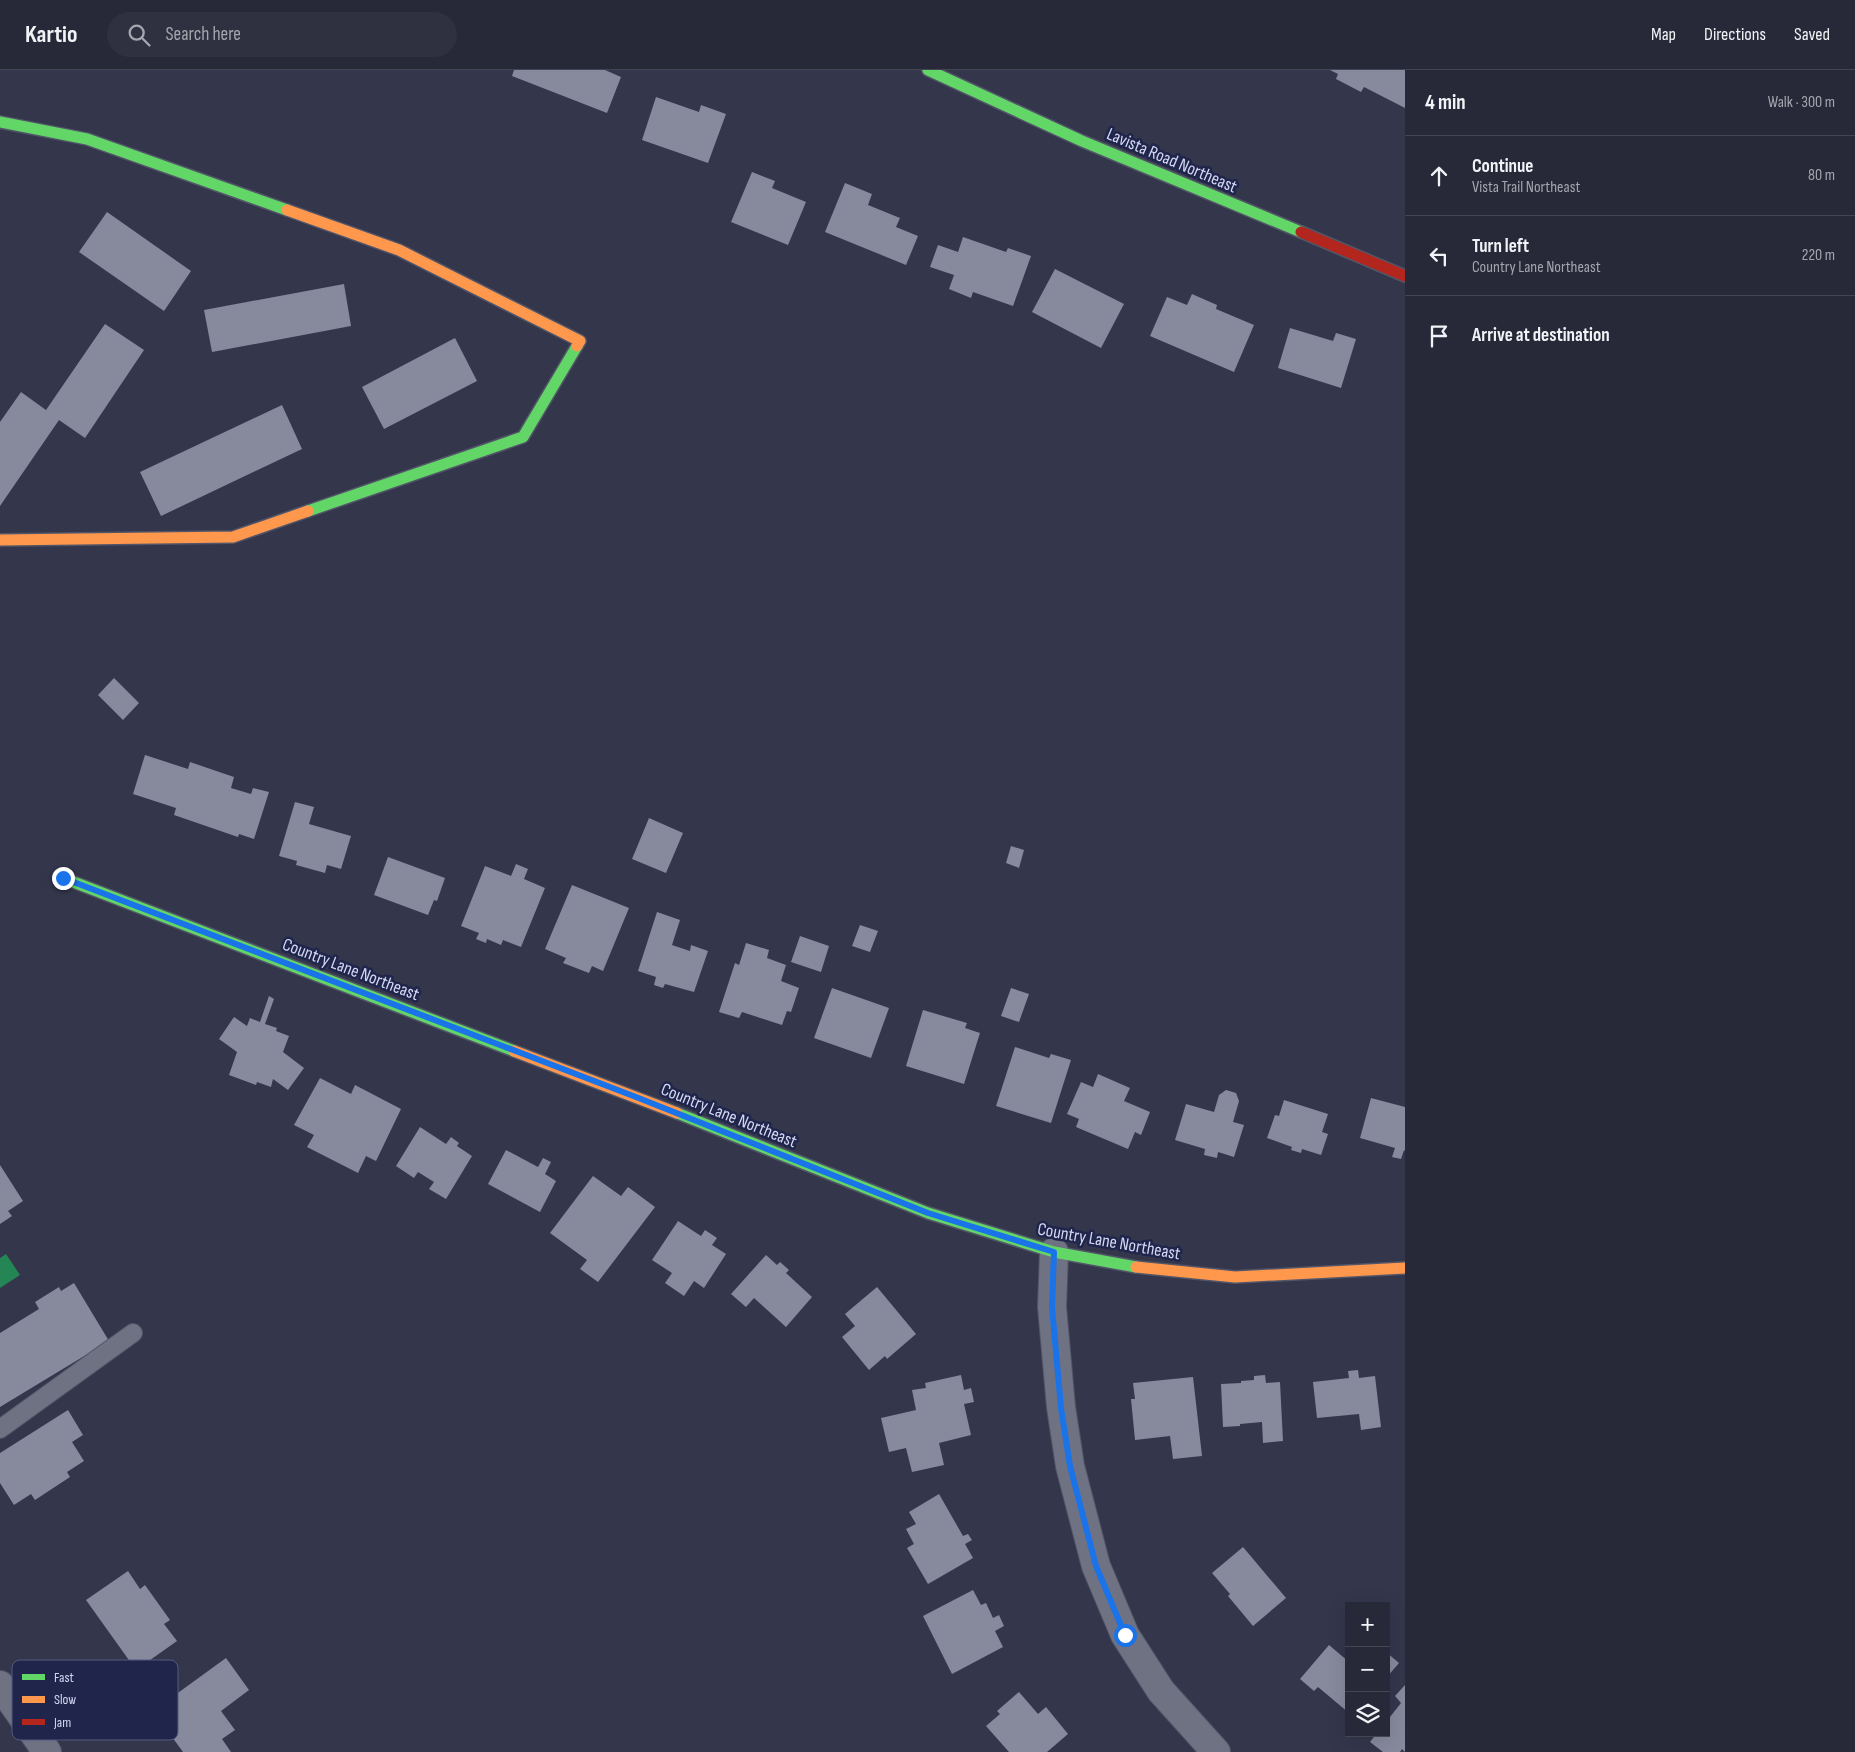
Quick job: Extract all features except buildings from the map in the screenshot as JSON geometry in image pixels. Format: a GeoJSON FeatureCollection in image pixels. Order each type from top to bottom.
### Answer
{"type":"FeatureCollection","features":[{"type":"Feature","properties":{"kind":"street","name":"Lavista Road Northeast"},"geometry":{"type":"LineString","coordinates":[[928,70],[1082,141],[1405,276]]}},
{"type":"Feature","properties":{"kind":"street"},"geometry":{"type":"LineString","coordinates":[[0,122],[87,139],[399,250],[580,342],[523,437],[243,534],[233,537],[167,539],[0,540]]}},
{"type":"Feature","properties":{"kind":"street","name":"Country Lane Northeast"},"geometry":{"type":"LineString","coordinates":[[63,878],[636,1097],[928,1213],[1054,1252],[1147,1269],[1235,1277],[1405,1268]]}},
{"type":"Feature","properties":{"kind":"street"},"geometry":{"type":"LineString","coordinates":[[1054,1252],[1052,1307],[1061,1408],[1070,1466],[1096,1566],[1125,1635],[1161,1691],[1216,1752]]}},
{"type":"Feature","properties":{"kind":"street"},"geometry":{"type":"LineString","coordinates":[[0,1685],[12,1702]]}},
{"type":"Feature","properties":{"kind":"street"},"geometry":{"type":"LineString","coordinates":[[39,1740],[47,1752]]}},
{"type":"Feature","properties":{"kind":"lane"},"geometry":{"type":"LineString","coordinates":[[0,1429],[133,1333]]}},
{"type":"Feature","properties":{"kind":"shaded area"},"geometry":{"type":"Polygon","coordinates":[[[6,1254],[20,1275],[0,1288],[0,1258],[6,1254]]]}},
{"type":"Feature","properties":{"kind":"traffic: fast"},"geometry":{"type":"LineString","coordinates":[[928,70],[1082,141],[1301,232]]}},
{"type":"Feature","properties":{"kind":"traffic: fast"},"geometry":{"type":"LineString","coordinates":[[0,122],[87,139],[287,210]]}},
{"type":"Feature","properties":{"kind":"traffic: fast"},"geometry":{"type":"LineString","coordinates":[[308,511],[523,437],[577,346]]}},
{"type":"Feature","properties":{"kind":"traffic: fast"},"geometry":{"type":"LineString","coordinates":[[63,878],[514,1051]]}},
{"type":"Feature","properties":{"kind":"traffic: fast"},"geometry":{"type":"LineString","coordinates":[[677,1113],[928,1213],[1054,1252],[1136,1267]]}},
{"type":"Feature","properties":{"kind":"traffic: slow"},"geometry":{"type":"LineString","coordinates":[[287,210],[399,250],[580,341],[577,346]]}},
{"type":"Feature","properties":{"kind":"traffic: slow"},"geometry":{"type":"LineString","coordinates":[[0,540],[233,537],[308,511]]}},
{"type":"Feature","properties":{"kind":"traffic: slow"},"geometry":{"type":"LineString","coordinates":[[514,1051],[677,1113]]}},
{"type":"Feature","properties":{"kind":"traffic: slow"},"geometry":{"type":"LineString","coordinates":[[1136,1267],[1235,1277],[1405,1268]]}},
{"type":"Feature","properties":{"kind":"traffic: jam"},"geometry":{"type":"LineString","coordinates":[[1301,232],[1405,276]]}},
{"type":"Feature","properties":{"kind":"route"},"geometry":{"type":"LineString","coordinates":[[63,878],[636,1097],[928,1213],[1054,1252],[1052,1307],[1061,1408],[1070,1466],[1096,1566],[1125,1635]]}}]}
